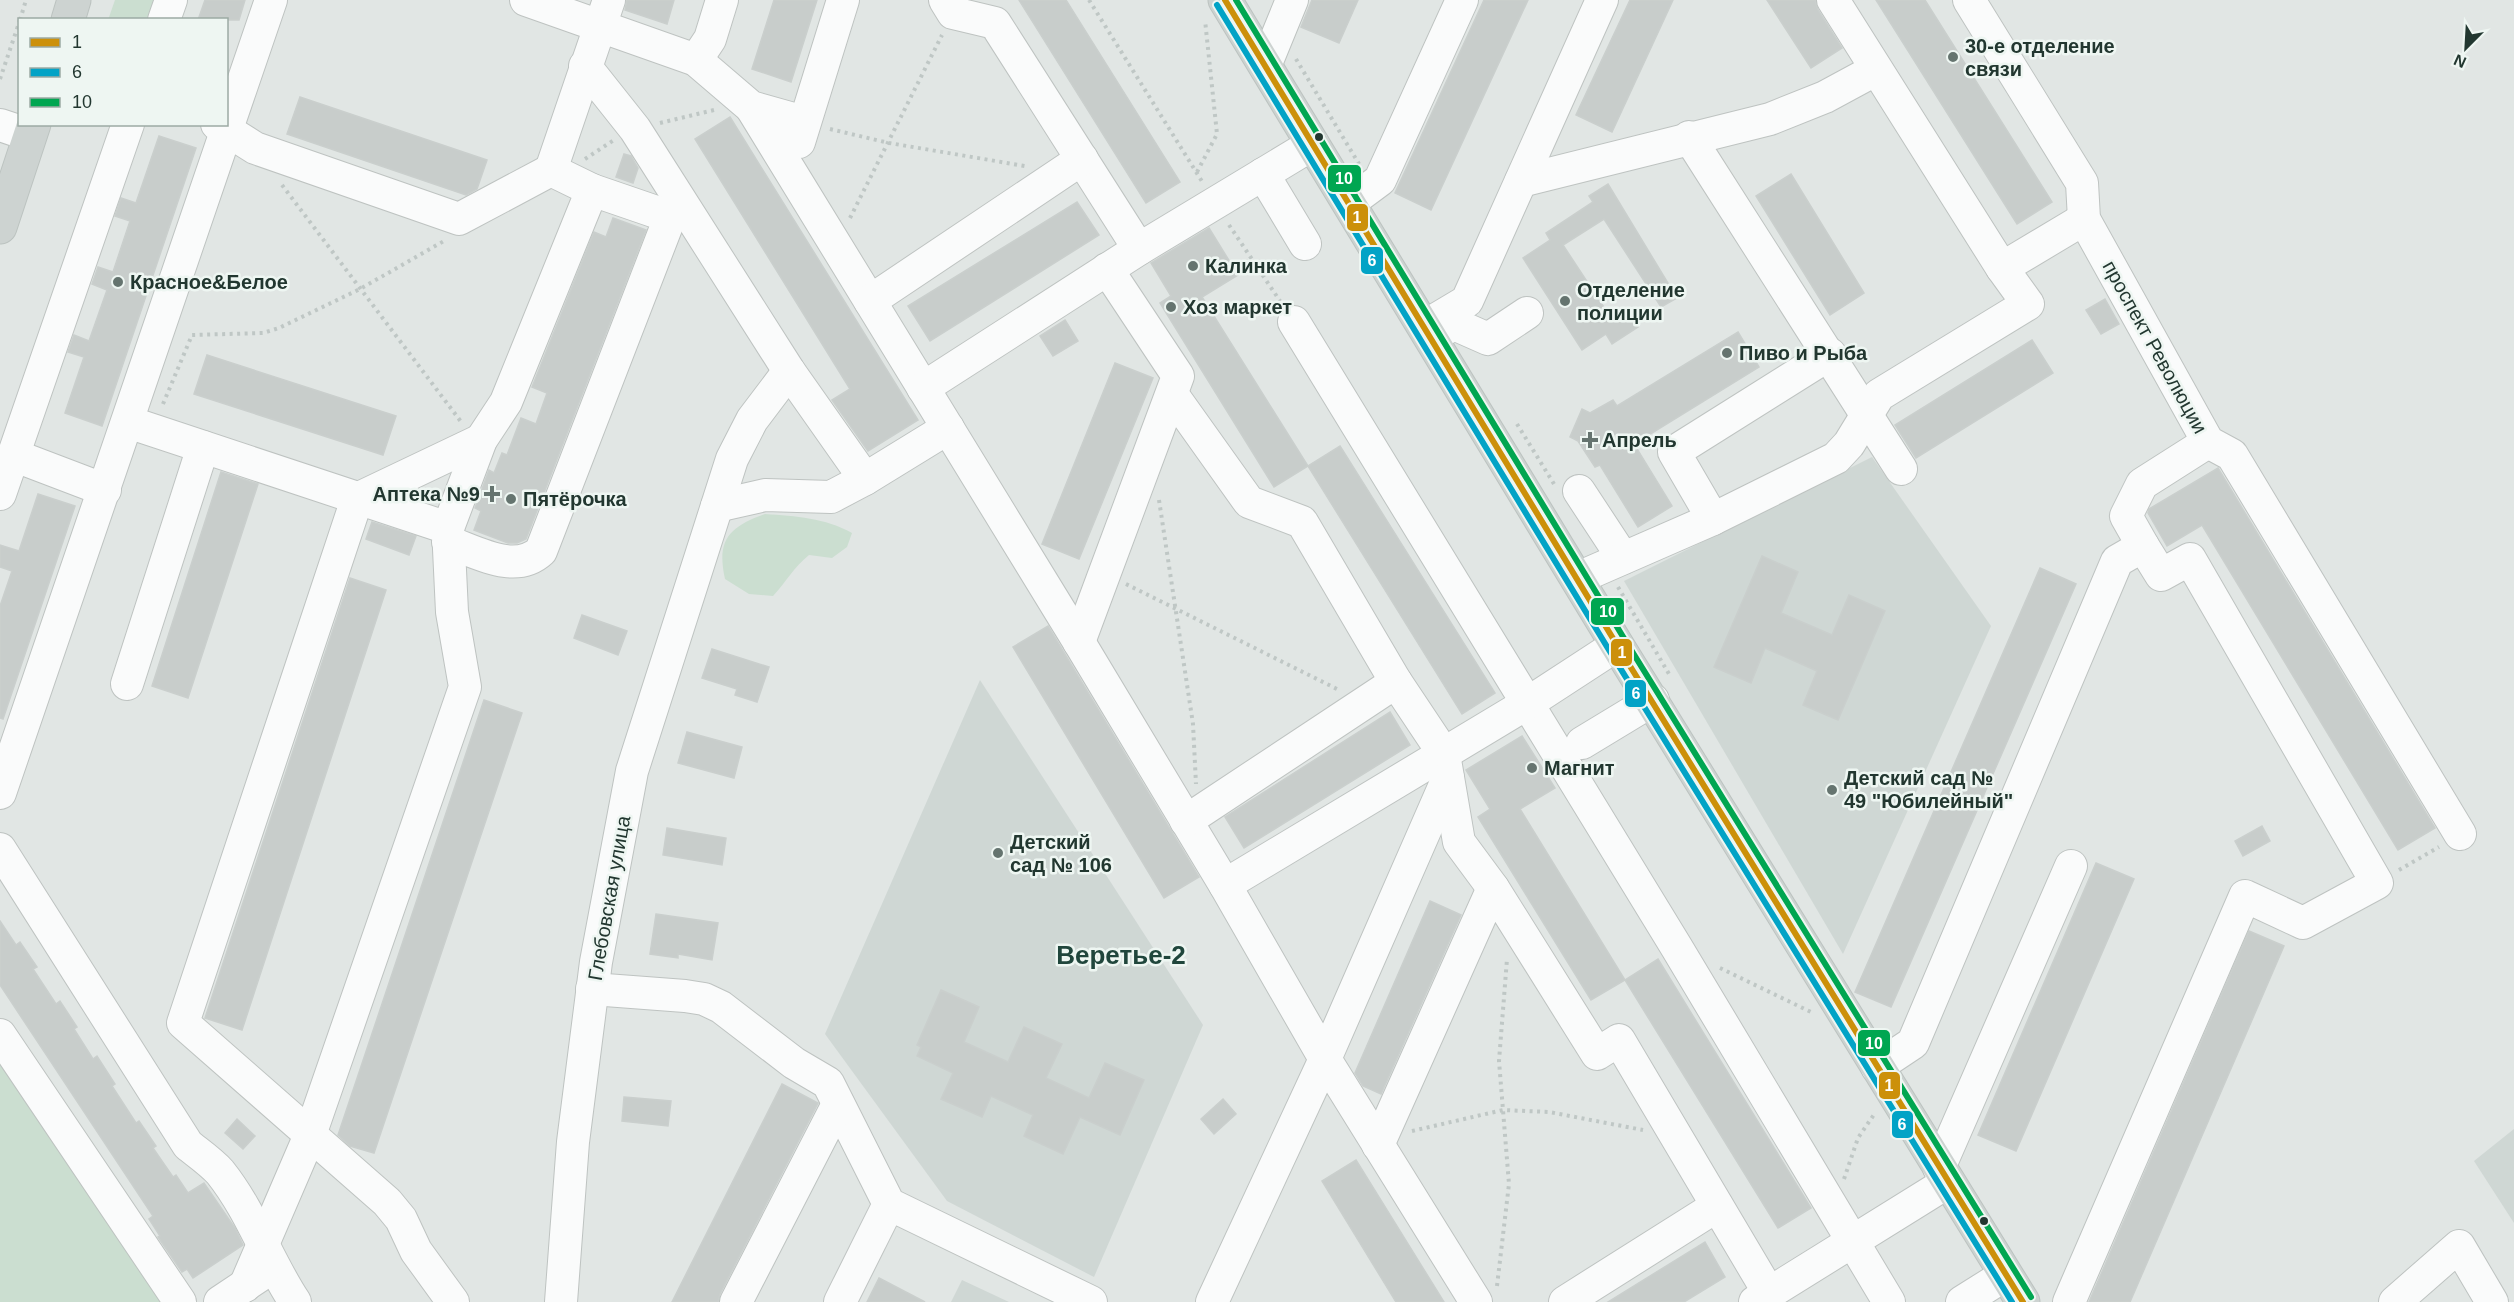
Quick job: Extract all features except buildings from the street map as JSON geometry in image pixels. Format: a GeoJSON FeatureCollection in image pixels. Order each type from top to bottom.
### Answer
{"type":"FeatureCollection","features":[{"type":"Feature","properties":{"kind":"main road"},"geometry":{"type":"LineString","coordinates":[[69,18],[74,0]]}},
{"type":"Feature","properties":{"kind":"main road"},"geometry":{"type":"LineString","coordinates":[[1215,8],[1265,66],[1617,645],[2023,1302]]}},
{"type":"Feature","properties":{"kind":"main road"},"geometry":{"type":"LineString","coordinates":[[0,226],[21,128]]}},
{"type":"Feature","properties":{"kind":"street"},"geometry":{"type":"LineString","coordinates":[[165,18],[171,0]]}},
{"type":"Feature","properties":{"kind":"street"},"geometry":{"type":"LineString","coordinates":[[228,110],[271,0]]}},
{"type":"Feature","properties":{"kind":"street"},"geometry":{"type":"LineString","coordinates":[[526,0],[608,7],[696,60],[751,107],[1079,642],[1378,1145],[1487,1296]]}},
{"type":"Feature","properties":{"kind":"street"},"geometry":{"type":"LineString","coordinates":[[696,60],[710,39],[722,0]]}},
{"type":"Feature","properties":{"kind":"street"},"geometry":{"type":"LineString","coordinates":[[790,171],[843,0]]}},
{"type":"Feature","properties":{"kind":"street"},"geometry":{"type":"LineString","coordinates":[[1265,66],[1292,0]]}},
{"type":"Feature","properties":{"kind":"street"},"geometry":{"type":"LineString","coordinates":[[1349,202],[1380,180],[1462,0]]}},
{"type":"Feature","properties":{"kind":"street"},"geometry":{"type":"LineString","coordinates":[[1428,332],[1467,301],[1602,0]]}},
{"type":"Feature","properties":{"kind":"street"},"geometry":{"type":"LineString","coordinates":[[1578,578],[1713,519],[1836,458],[1848,444],[1879,395],[2028,304],[2002,268],[1875,70],[1833,0]]}},
{"type":"Feature","properties":{"kind":"street","name":"проспект Революции"},"geometry":{"type":"LineString","coordinates":[[1969,0],[2082,183],[2084,219],[2208,442],[2232,455],[2460,834]]}},
{"type":"Feature","properties":{"kind":"street"},"geometry":{"type":"LineString","coordinates":[[557,173],[585,66],[608,7]]}},
{"type":"Feature","properties":{"kind":"street"},"geometry":{"type":"LineString","coordinates":[[949,7],[995,23],[1072,166],[1139,249]]}},
{"type":"Feature","properties":{"kind":"street"},"geometry":{"type":"LineString","coordinates":[[585,66],[635,129],[789,371],[865,479]]}},
{"type":"Feature","properties":{"kind":"street"},"geometry":{"type":"LineString","coordinates":[[1521,181],[1689,137],[1770,119],[1825,97],[1875,70]]}},
{"type":"Feature","properties":{"kind":"street"},"geometry":{"type":"LineString","coordinates":[[751,107],[804,123]]}},
{"type":"Feature","properties":{"kind":"street"},"geometry":{"type":"LineString","coordinates":[[0,494],[127,126]]}},
{"type":"Feature","properties":{"kind":"street"},"geometry":{"type":"LineString","coordinates":[[0,793],[132,411],[221,128],[255,148],[459,219],[557,173]]}},
{"type":"Feature","properties":{"kind":"street"},"geometry":{"type":"LineString","coordinates":[[1689,137],[1830,354],[1901,469]]}},
{"type":"Feature","properties":{"kind":"street"},"geometry":{"type":"LineString","coordinates":[[923,388],[1107,269],[1313,144]]}},
{"type":"Feature","properties":{"kind":"street"},"geometry":{"type":"LineString","coordinates":[[870,301],[1072,166]]}},
{"type":"Feature","properties":{"kind":"street"},"geometry":{"type":"LineString","coordinates":[[132,411],[203,447],[357,499],[448,535],[510,563],[533,559],[541,551],[667,225],[662,214],[592,190],[557,173]]}},
{"type":"Feature","properties":{"kind":"street"},"geometry":{"type":"LineString","coordinates":[[1263,174],[1305,244]]}},
{"type":"Feature","properties":{"kind":"street"},"geometry":{"type":"LineString","coordinates":[[232,1294],[268,1255],[465,687],[452,612],[448,535],[481,440],[506,402],[592,190]]}},
{"type":"Feature","properties":{"kind":"street"},"geometry":{"type":"LineString","coordinates":[[2002,268],[2084,219]]}},
{"type":"Feature","properties":{"kind":"street"},"geometry":{"type":"LineString","coordinates":[[1079,642],[1178,376],[1107,269]]}},
{"type":"Feature","properties":{"kind":"street"},"geometry":{"type":"LineString","coordinates":[[1428,332],[1454,324],[1488,339],[1527,313]]}},
{"type":"Feature","properties":{"kind":"street"},"geometry":{"type":"LineString","coordinates":[[1294,322],[1889,1302]]}},
{"type":"Feature","properties":{"kind":"street"},"geometry":{"type":"LineString","coordinates":[[1713,519],[1674,452],[1830,354]]}},
{"type":"Feature","properties":{"kind":"street","name":"Глебовская улица"},"geometry":{"type":"LineString","coordinates":[[561,1302],[573,1142],[592,990],[632,771],[732,459],[752,420],[789,371]]}},
{"type":"Feature","properties":{"kind":"street"},"geometry":{"type":"LineString","coordinates":[[1172,394],[1250,502],[1302,522],[1446,766],[1458,842],[1493,888],[1597,1054],[1619,1040],[1718,1206],[1762,1298],[1852,1241],[1943,1175],[2071,867]]}},
{"type":"Feature","properties":{"kind":"street"},"geometry":{"type":"LineString","coordinates":[[717,506],[765,495],[831,497],[948,428]]}},
{"type":"Feature","properties":{"kind":"street"},"geometry":{"type":"LineString","coordinates":[[453,1302],[416,1251],[401,1219],[387,1202],[183,1023],[357,499],[481,440]]}},
{"type":"Feature","properties":{"kind":"street"},"geometry":{"type":"LineString","coordinates":[[2069,1302],[2245,896],[2303,923],[2377,883],[2190,559],[2161,575],[2126,516],[2142,484],[2208,442]]}},
{"type":"Feature","properties":{"kind":"street"},"geometry":{"type":"LineString","coordinates":[[127,684],[203,447]]}},
{"type":"Feature","properties":{"kind":"street"},"geometry":{"type":"LineString","coordinates":[[13,455],[105,490]]}},
{"type":"Feature","properties":{"kind":"street"},"geometry":{"type":"LineString","coordinates":[[1579,491],[1623,558]]}},
{"type":"Feature","properties":{"kind":"street"},"geometry":{"type":"LineString","coordinates":[[1877,1067],[1913,1043],[2117,561],[2143,546]]}},
{"type":"Feature","properties":{"kind":"street"},"geometry":{"type":"LineString","coordinates":[[1225,885],[1446,766],[1527,703],[1617,645]]}},
{"type":"Feature","properties":{"kind":"street"},"geometry":{"type":"LineString","coordinates":[[1186,821],[1396,682]]}},
{"type":"Feature","properties":{"kind":"street"},"geometry":{"type":"LineString","coordinates":[[1582,743],[1653,700]]}},
{"type":"Feature","properties":{"kind":"street"},"geometry":{"type":"LineString","coordinates":[[1212,1302],[1325,1059],[1446,766]]}},
{"type":"Feature","properties":{"kind":"street"},"geometry":{"type":"LineString","coordinates":[[0,849],[188,1145],[219,1171],[295,1302]]}},
{"type":"Feature","properties":{"kind":"street"},"geometry":{"type":"LineString","coordinates":[[1378,1145],[1493,888]]}},
{"type":"Feature","properties":{"kind":"street"},"geometry":{"type":"LineString","coordinates":[[592,990],[704,999],[735,1017],[777,1051],[828,1083],[889,1204],[1090,1302]]}},
{"type":"Feature","properties":{"kind":"street"},"geometry":{"type":"LineString","coordinates":[[0,1035],[180,1302]]}},
{"type":"Feature","properties":{"kind":"street"},"geometry":{"type":"LineString","coordinates":[[736,1302],[838,1104]]}},
{"type":"Feature","properties":{"kind":"street"},"geometry":{"type":"LineString","coordinates":[[840,1302],[889,1204]]}},
{"type":"Feature","properties":{"kind":"street"},"geometry":{"type":"LineString","coordinates":[[1565,1302],[1718,1206]]}},
{"type":"Feature","properties":{"kind":"street"},"geometry":{"type":"LineString","coordinates":[[2395,1302],[2459,1246],[2492,1302]]}},
{"type":"Feature","properties":{"kind":"street"},"geometry":{"type":"LineString","coordinates":[[1962,1302],[2006,1275]]}},
{"type":"Feature","properties":{"kind":"path"},"geometry":{"type":"LineString","coordinates":[[21,18],[26,0]]}},
{"type":"Feature","properties":{"kind":"path"},"geometry":{"type":"LineString","coordinates":[[1089,0],[1215,203],[1294,322]]}},
{"type":"Feature","properties":{"kind":"path"},"geometry":{"type":"LineString","coordinates":[[836,246],[889,143],[949,7]]}},
{"type":"Feature","properties":{"kind":"path"},"geometry":{"type":"LineString","coordinates":[[1196,173],[1217,134],[1215,8]]}},
{"type":"Feature","properties":{"kind":"path"},"geometry":{"type":"LineString","coordinates":[[0,79],[18,26]]}},
{"type":"Feature","properties":{"kind":"path"},"geometry":{"type":"LineString","coordinates":[[557,173],[635,129],[727,106],[751,107]]}},
{"type":"Feature","properties":{"kind":"path"},"geometry":{"type":"LineString","coordinates":[[804,123],[889,143],[1072,166]]}},
{"type":"Feature","properties":{"kind":"path"},"geometry":{"type":"LineString","coordinates":[[255,148],[466,428],[481,440]]}},
{"type":"Feature","properties":{"kind":"path"},"geometry":{"type":"LineString","coordinates":[[132,411],[161,408],[192,335],[263,333],[279,328],[360,289],[449,238]]}},
{"type":"Feature","properties":{"kind":"path"},"geometry":{"type":"LineString","coordinates":[[1159,495],[1193,723],[1196,798],[1186,821]]}},
{"type":"Feature","properties":{"kind":"path"},"geometry":{"type":"LineString","coordinates":[[1104,573],[1363,702]]}},
{"type":"Feature","properties":{"kind":"path"},"geometry":{"type":"LineString","coordinates":[[2377,883],[2460,834]]}},
{"type":"Feature","properties":{"kind":"path"},"geometry":{"type":"LineString","coordinates":[[1487,1296],[1509,1184],[1499,1061],[1511,916]]}},
{"type":"Feature","properties":{"kind":"path"},"geometry":{"type":"LineString","coordinates":[[1719,968],[1814,1013]]}},
{"type":"Feature","properties":{"kind":"path"},"geometry":{"type":"LineString","coordinates":[[1378,1145],[1419,1128],[1503,1110],[1549,1112],[1618,1124],[1677,1138]]}},
{"type":"Feature","properties":{"kind":"path"},"geometry":{"type":"LineString","coordinates":[[1834,1211],[1858,1138],[1876,1111]]}},
{"type":"Feature","properties":{"kind":"shaded area","name":"Детский сад № 49 \"Юбилейный\""},"geometry":{"type":"Polygon","coordinates":[[[1872,457],[1991,626],[1843,954],[1624,581],[1872,457]]]}},
{"type":"Feature","properties":{"kind":"shaded area","name":"Детский сад № 106"},"geometry":{"type":"Polygon","coordinates":[[[980,680],[1203,1025],[1094,1277],[947,1201],[825,1034],[980,680]]]}},
{"type":"Feature","properties":{"kind":"shaded area"},"geometry":{"type":"Polygon","coordinates":[[[2514,1129],[2514,1223],[2474,1161],[2514,1129]]]}},
{"type":"Feature","properties":{"kind":"shaded area"},"geometry":{"type":"Polygon","coordinates":[[[962,1280],[1009,1302],[951,1302],[962,1280]]]}},
{"type":"Feature","properties":{"kind":"green space"},"geometry":{"type":"Polygon","coordinates":[[[115,0],[166,0],[159,18],[109,18],[115,0]]]}},
{"type":"Feature","properties":{"kind":"green space"},"geometry":{"type":"Polygon","coordinates":[[[765,514],[821,521],[852,533],[847,547],[832,558],[809,555],[773,596],[749,594],[725,579],[724,544],[728,536],[743,524],[765,514]]]}},
{"type":"Feature","properties":{"kind":"green space"},"geometry":{"type":"Polygon","coordinates":[[[0,1054],[167,1302],[0,1302],[0,1054]]]}},
{"type":"Feature","properties":{"kind":"transit line","name":"1"},"geometry":{"type":"LineString","coordinates":[[1225,0],[1617,645],[2023,1302]]}},
{"type":"Feature","properties":{"kind":"transit line","name":"10"},"geometry":{"type":"LineString","coordinates":[[1236,0],[1625,640],[2031,1297]]}},
{"type":"Feature","properties":{"kind":"transit line","name":"6"},"geometry":{"type":"LineString","coordinates":[[1217,5],[1609,650],[2012,1302]]}},
{"type":"Feature","properties":{"kind":"place","name":"30-е отделение связи"},"geometry":{"type":"Point","coordinates":[1953,57]}},
{"type":"Feature","properties":{"kind":"place","name":"Калинка"},"geometry":{"type":"Point","coordinates":[1193,266]}},
{"type":"Feature","properties":{"kind":"place","name":"Красное&Белое"},"geometry":{"type":"Point","coordinates":[118,282]}},
{"type":"Feature","properties":{"kind":"place","name":"Отделение полиции"},"geometry":{"type":"Point","coordinates":[1565,301]}},
{"type":"Feature","properties":{"kind":"place","name":"Хоз маркет"},"geometry":{"type":"Point","coordinates":[1171,307]}},
{"type":"Feature","properties":{"kind":"place","name":"Пиво и Рыба"},"geometry":{"type":"Point","coordinates":[1727,353]}},
{"type":"Feature","properties":{"kind":"place","name":"Апрель"},"geometry":{"type":"Point","coordinates":[1590,440]}},
{"type":"Feature","properties":{"kind":"place","name":"Аптека №9"},"geometry":{"type":"Point","coordinates":[492,494]}},
{"type":"Feature","properties":{"kind":"place","name":"Пятёрочка"},"geometry":{"type":"Point","coordinates":[511,499]}},
{"type":"Feature","properties":{"kind":"place","name":"Магнит"},"geometry":{"type":"Point","coordinates":[1532,768]}},
{"type":"Feature","properties":{"kind":"place","name":"Детский сад № 49 \"Юбилейный\""},"geometry":{"type":"Point","coordinates":[1832,790]}},
{"type":"Feature","properties":{"kind":"place","name":"Детский сад № 106"},"geometry":{"type":"Point","coordinates":[998,853]}},
{"type":"Feature","properties":{"kind":"district","name":"Веретье-2"},"geometry":{"type":"Point","coordinates":[1121,955]}}]}
